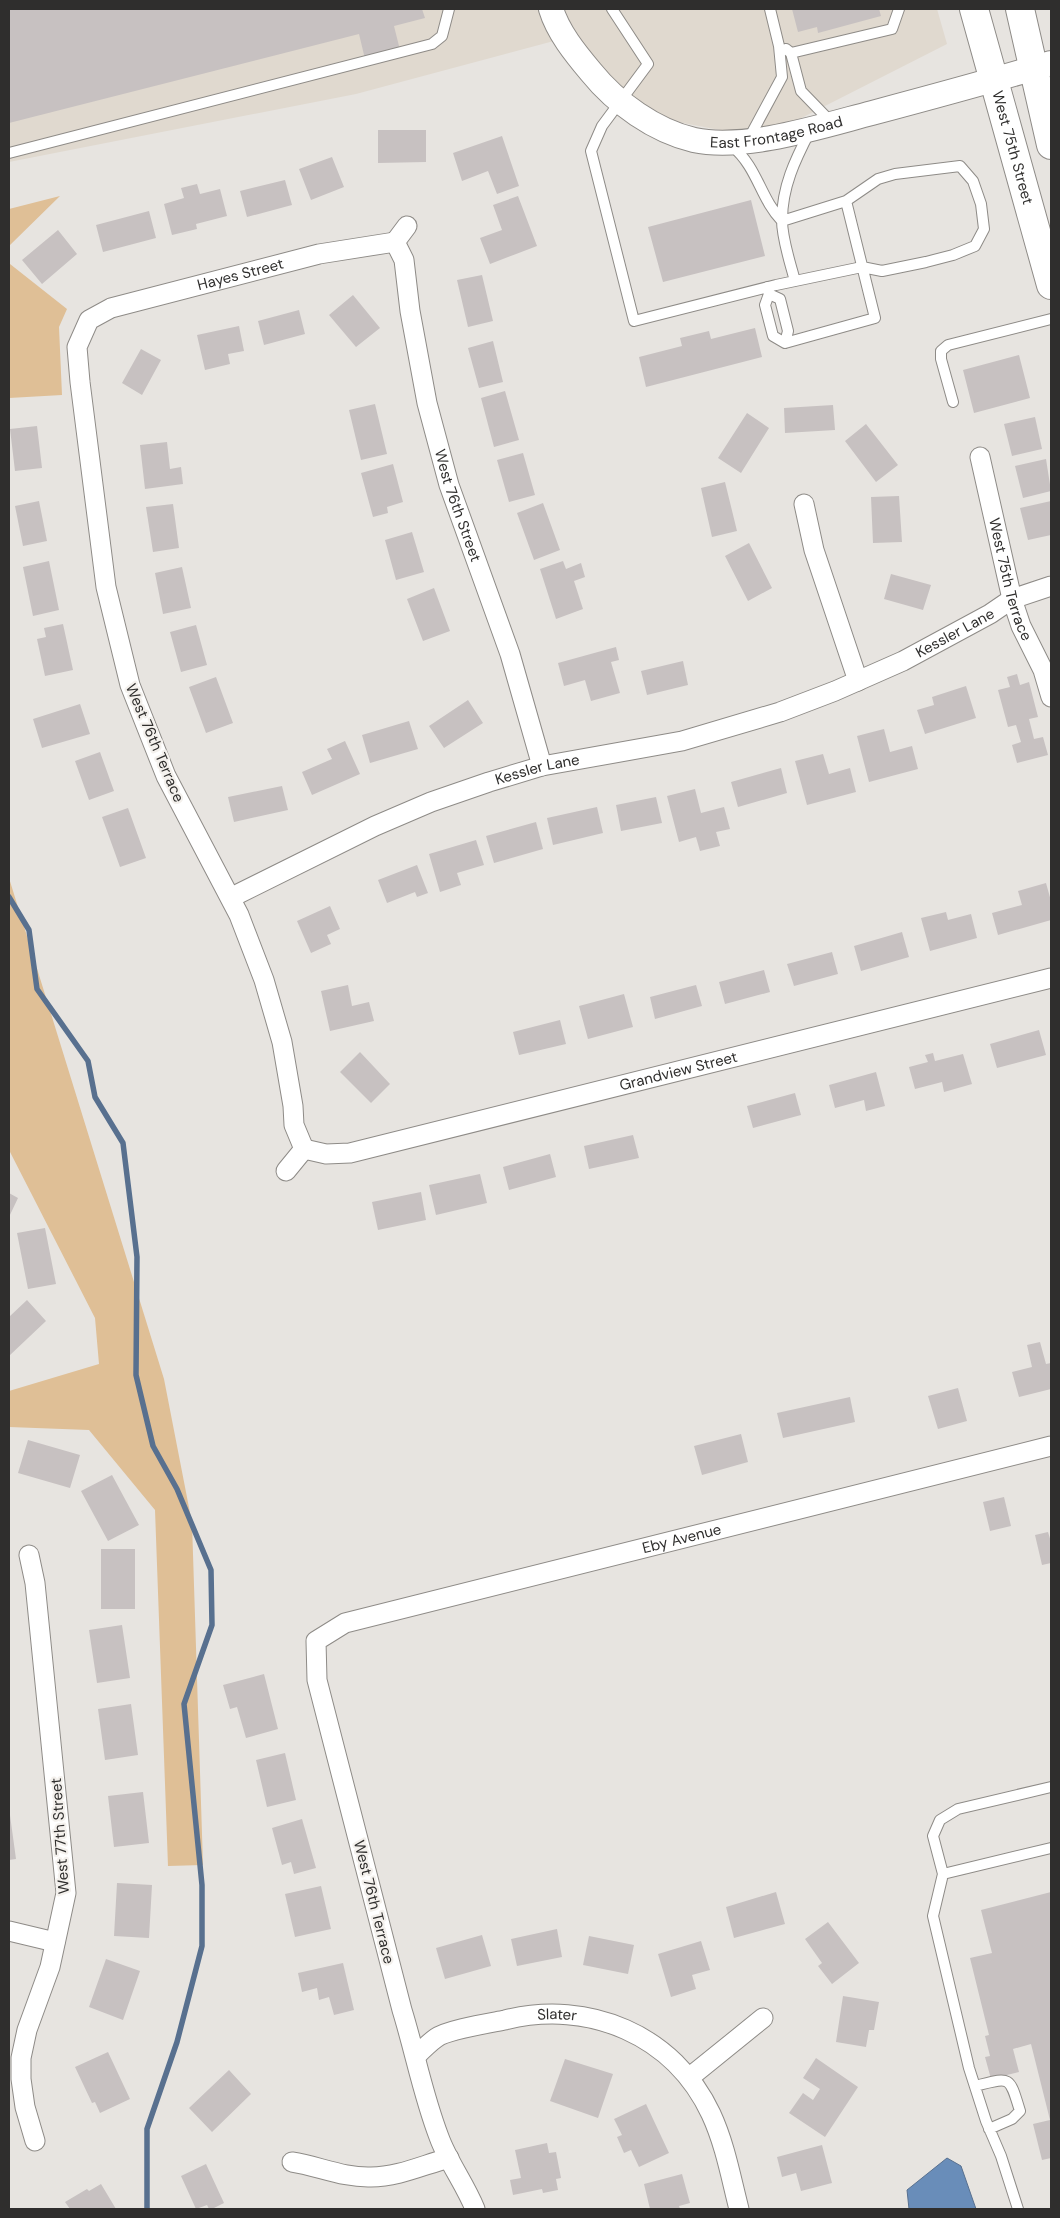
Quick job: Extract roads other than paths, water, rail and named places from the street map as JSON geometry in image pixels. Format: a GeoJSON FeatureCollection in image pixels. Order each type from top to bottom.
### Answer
{"type":"FeatureCollection","features":[{"type":"Feature","properties":{"kind":"main road","name":"West 75th Street"},"geometry":{"type":"LineString","coordinates":[[974,9],[996,80],[1051,286]]}},
{"type":"Feature","properties":{"kind":"main road"},"geometry":{"type":"LineString","coordinates":[[1020,9],[1042,66],[1051,146]]}},
{"type":"Feature","properties":{"kind":"street","name":"East Frontage Road"},"geometry":{"type":"LineString","coordinates":[[550,9],[554,21],[578,57],[603,87],[620,102],[656,125],[693,140],[738,142],[822,126],[1042,66]]}},
{"type":"Feature","properties":{"kind":"street"},"geometry":{"type":"LineString","coordinates":[[396,242],[407,226]]}},
{"type":"Feature","properties":{"kind":"street","name":"Hayes Street"},"geometry":{"type":"LineString","coordinates":[[89,320],[111,308],[319,254],[396,242]]}},
{"type":"Feature","properties":{"kind":"street","name":"West 76th Street"},"geometry":{"type":"LineString","coordinates":[[396,242],[404,260],[410,311],[427,403],[449,485],[510,654],[542,766]]}},
{"type":"Feature","properties":{"kind":"street","name":"West 76th Terrace"},"geometry":{"type":"LineString","coordinates":[[89,320],[77,347],[80,382],[106,587],[130,685],[166,776],[232,897],[264,980],[282,1042],[293,1106],[294,1125],[304,1149]]}},
{"type":"Feature","properties":{"kind":"street","name":"West 75th Terrace"},"geometry":{"type":"LineString","coordinates":[[980,457],[1012,599],[1020,626],[1042,670],[1051,698]]}},
{"type":"Feature","properties":{"kind":"street"},"geometry":{"type":"LineString","coordinates":[[804,504],[814,550],[858,681]]}},
{"type":"Feature","properties":{"kind":"street","name":"Kessler Lane"},"geometry":{"type":"LineString","coordinates":[[232,897],[375,826],[431,802],[542,766],[682,741],[780,712],[858,681],[912,656],[990,614],[1012,599],[1051,586]]}},
{"type":"Feature","properties":{"kind":"street","name":"Grandview Street"},"geometry":{"type":"LineString","coordinates":[[304,1149],[326,1154],[350,1153],[1051,978]]}},
{"type":"Feature","properties":{"kind":"street"},"geometry":{"type":"LineString","coordinates":[[286,1171],[304,1149]]}},
{"type":"Feature","properties":{"kind":"street","name":"Eby Avenue"},"geometry":{"type":"LineString","coordinates":[[316,1641],[345,1623],[1051,1446]]}},
{"type":"Feature","properties":{"kind":"street","name":"West 77th Street"},"geometry":{"type":"LineString","coordinates":[[29,1555],[35,1583],[66,1893],[50,1967],[27,2030],[21,2058],[25,2107],[35,2141]]}},
{"type":"Feature","properties":{"kind":"street","name":"West 76th Terrace"},"geometry":{"type":"LineString","coordinates":[[316,1641],[317,1680],[421,2081],[439,2136],[475,2209]]}},
{"type":"Feature","properties":{"kind":"street"},"geometry":{"type":"LineString","coordinates":[[9,1931],[55,1942]]}},
{"type":"Feature","properties":{"kind":"street","name":"Slater"},"geometry":{"type":"LineString","coordinates":[[416,2056],[437,2036],[517,2017],[543,2013],[576,2014],[608,2022],[630,2031],[665,2054],[690,2077]]}},
{"type":"Feature","properties":{"kind":"street"},"geometry":{"type":"LineString","coordinates":[[739,2209],[722,2143],[711,2114],[690,2077],[763,2018]]}},
{"type":"Feature","properties":{"kind":"street"},"geometry":{"type":"LineString","coordinates":[[292,2162],[320,2167],[342,2174],[371,2178],[400,2174],[449,2158]]}},
{"type":"Feature","properties":{"kind":"lane"},"geometry":{"type":"LineString","coordinates":[[9,153],[432,44],[442,36],[449,9]]}},
{"type":"Feature","properties":{"kind":"lane"},"geometry":{"type":"LineString","coordinates":[[612,9],[648,64],[602,126],[591,151],[634,321],[768,291],[794,281],[862,267],[882,271],[953,255],[975,246],[984,228],[981,204],[973,181],[960,166],[895,174],[878,179],[846,201],[782,221]]}},
{"type":"Feature","properties":{"kind":"lane"},"geometry":{"type":"LineString","coordinates":[[770,9],[779,46],[782,77],[738,142],[760,183],[769,208],[782,221]]}},
{"type":"Feature","properties":{"kind":"lane"},"geometry":{"type":"LineString","coordinates":[[779,46],[791,53],[892,28],[899,9]]}},
{"type":"Feature","properties":{"kind":"lane"},"geometry":{"type":"LineString","coordinates":[[791,53],[801,91],[822,126],[793,165],[785,187],[782,221],[794,281]]}},
{"type":"Feature","properties":{"kind":"lane"},"geometry":{"type":"LineString","coordinates":[[768,291],[765,305],[773,336],[785,343],[875,318],[846,201]]}},
{"type":"Feature","properties":{"kind":"lane"},"geometry":{"type":"LineString","coordinates":[[768,291],[780,299],[788,331],[785,343]]}},
{"type":"Feature","properties":{"kind":"lane"},"geometry":{"type":"LineString","coordinates":[[953,402],[941,358],[942,351],[948,345],[1051,319]]}},
{"type":"Feature","properties":{"kind":"lane"},"geometry":{"type":"LineString","coordinates":[[1018,2209],[975,2086],[933,1916],[943,1874],[933,1836],[940,1820],[958,1809],[1051,1787]]}},
{"type":"Feature","properties":{"kind":"lane"},"geometry":{"type":"LineString","coordinates":[[943,1874],[1051,1848]]}},
{"type":"Feature","properties":{"kind":"lane"},"geometry":{"type":"LineString","coordinates":[[975,2086],[1003,2079],[1012,2086],[1020,2111],[1012,2119],[989,2129]]}},
{"type":"Feature","properties":{"kind":"water"},"geometry":{"type":"Polygon","coordinates":[[[947,2158],[961,2166],[976,2209],[909,2209],[907,2190],[947,2158]]]}},
{"type":"Feature","properties":{"kind":"waterway"},"geometry":{"type":"LineString","coordinates":[[9,897],[29,930],[37,989],[88,1061],[95,1097],[123,1143],[137,1257],[136,1375],[153,1446],[177,1489],[211,1570],[212,1625],[184,1704],[202,1885],[202,1946],[177,2042],[147,2129],[147,2209]]}}]}
